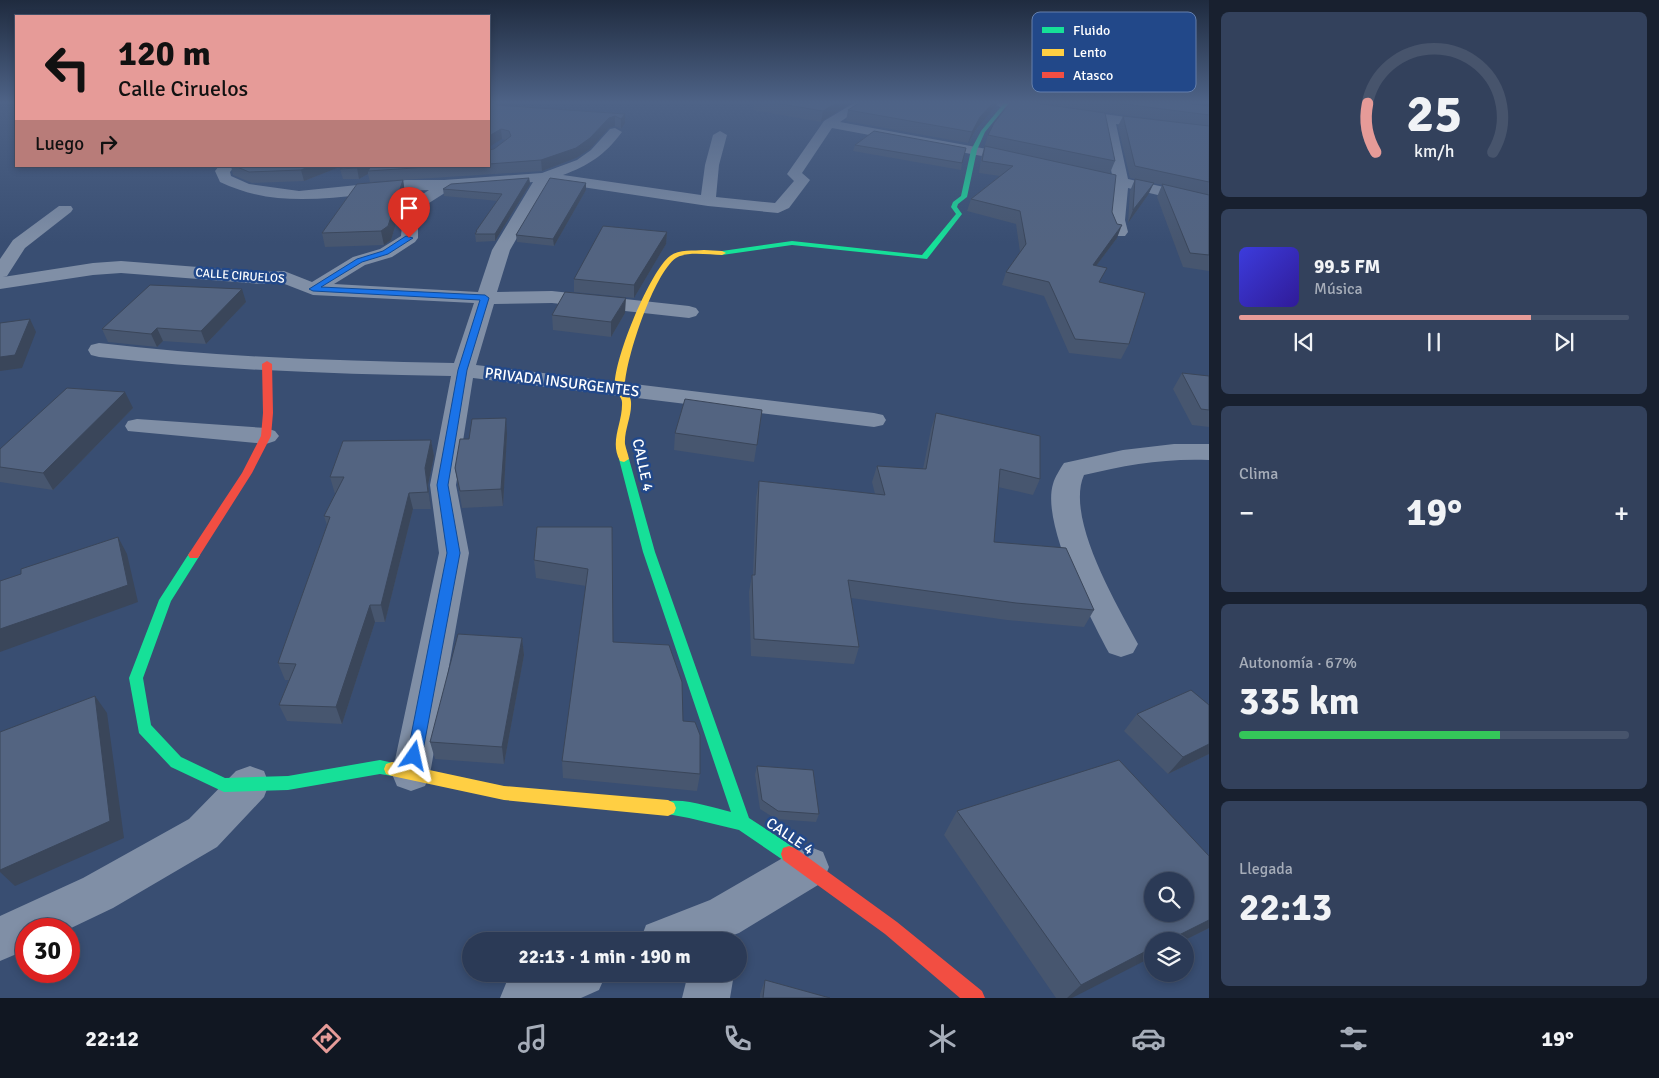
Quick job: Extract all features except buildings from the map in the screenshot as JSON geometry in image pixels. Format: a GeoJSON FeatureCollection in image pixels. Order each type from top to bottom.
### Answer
{"type":"FeatureCollection","features":[{"type":"Feature","properties":{"kind":"street"},"geometry":{"type":"LineString","coordinates":[[411,774],[454,553],[443,485],[463,370],[501,250],[544,177],[582,164],[599,150]]}},
{"type":"Feature","properties":{"kind":"street"},"geometry":{"type":"LineString","coordinates":[[708,201],[712,165],[716,150]]}},
{"type":"Feature","properties":{"kind":"street"},"geometry":{"type":"LineString","coordinates":[[227,167],[222,171],[225,179],[244,188],[299,196],[406,185],[447,185],[544,177],[708,201],[778,208],[802,180],[794,174],[811,150]]}},
{"type":"Feature","properties":{"kind":"street"},"geometry":{"type":"LineString","coordinates":[[974,150],[1030,162]]}},
{"type":"Feature","properties":{"kind":"street","name":"CALLE 4"},"geometry":{"type":"LineString","coordinates":[[974,150],[964,197],[955,203],[954,207],[958,214],[924,257],[792,243],[736,252],[675,255],[667,260],[642,308],[622,367],[620,389],[627,400],[620,443],[649,552],[743,823],[808,866],[891,928],[975,998]]}},
{"type":"Feature","properties":{"kind":"street"},"geometry":{"type":"LineString","coordinates":[[1114,150],[1121,182],[1117,220],[1119,232]]}},
{"type":"Feature","properties":{"kind":"street"},"geometry":{"type":"LineString","coordinates":[[313,289],[359,261],[386,253],[409,238],[410,223],[423,200],[473,167]]}},
{"type":"Feature","properties":{"kind":"street"},"geometry":{"type":"LineString","coordinates":[[1066,170],[1209,202]]}},
{"type":"Feature","properties":{"kind":"street"},"geometry":{"type":"LineString","coordinates":[[268,193],[331,178]]}},
{"type":"Feature","properties":{"kind":"street"},"geometry":{"type":"LineString","coordinates":[[0,272],[19,244],[65,209]]}},
{"type":"Feature","properties":{"kind":"street","name":"CALLE CIRUELOS"},"geometry":{"type":"LineString","coordinates":[[0,283],[121,267],[262,278],[284,277],[313,289],[485,298],[552,297],[688,312]]}},
{"type":"Feature","properties":{"kind":"street","name":"PRIVADA INSURGENTES"},"geometry":{"type":"LineString","coordinates":[[99,350],[161,357],[313,367],[463,370],[874,420]]}},
{"type":"Feature","properties":{"kind":"street"},"geometry":{"type":"LineString","coordinates":[[267,364],[268,413],[266,436],[247,473],[165,600],[136,678],[144,728],[176,762],[224,785],[288,783],[380,767],[504,793],[690,810],[743,823]]}},
{"type":"Feature","properties":{"kind":"street"},"geometry":{"type":"LineString","coordinates":[[137,426],[266,436]]}},
{"type":"Feature","properties":{"kind":"street"},"geometry":{"type":"LineString","coordinates":[[1121,644],[1084,570],[1065,508],[1067,476],[1073,469],[1141,454],[1186,450],[1209,452]]}},
{"type":"Feature","properties":{"kind":"street"},"geometry":{"type":"LineString","coordinates":[[0,939],[98,893],[203,833],[250,784]]}},
{"type":"Feature","properties":{"kind":"street"},"geometry":{"type":"LineString","coordinates":[[706,932],[720,929],[808,866]]}},
{"type":"Feature","properties":{"kind":"street"},"geometry":{"type":"LineString","coordinates":[[524,998],[563,982]]}},
{"type":"Feature","properties":{"kind":"street"},"geometry":{"type":"LineString","coordinates":[[706,998],[709,982]]}},
{"type":"Feature","properties":{"kind":"traffic: fast"},"geometry":{"type":"LineString","coordinates":[[722,253],[792,243],[924,257],[959,214],[954,207],[955,203],[964,197],[974,150]]}},
{"type":"Feature","properties":{"kind":"traffic: fast"},"geometry":{"type":"LineString","coordinates":[[624,459],[649,552],[743,823],[789,854]]}},
{"type":"Feature","properties":{"kind":"traffic: fast"},"geometry":{"type":"LineString","coordinates":[[194,555],[165,600],[136,678],[144,728],[176,762],[224,785],[288,783],[380,767],[392,769]]}},
{"type":"Feature","properties":{"kind":"traffic: fast"},"geometry":{"type":"LineString","coordinates":[[668,808],[689,810],[743,823]]}},
{"type":"Feature","properties":{"kind":"traffic: slow"},"geometry":{"type":"LineString","coordinates":[[624,459],[620,443],[627,400],[620,389],[621,375],[631,338],[647,297],[665,265],[673,257],[689,253],[722,253]]}},
{"type":"Feature","properties":{"kind":"traffic: slow"},"geometry":{"type":"LineString","coordinates":[[392,769],[504,793],[668,808]]}},
{"type":"Feature","properties":{"kind":"traffic: jam"},"geometry":{"type":"LineString","coordinates":[[194,555],[247,473],[266,436],[268,413],[267,364]]}},
{"type":"Feature","properties":{"kind":"traffic: jam"},"geometry":{"type":"LineString","coordinates":[[789,854],[891,928],[975,998]]}},
{"type":"Feature","properties":{"kind":"route"},"geometry":{"type":"LineString","coordinates":[[409,238],[386,253],[359,261],[313,289],[485,298],[463,370],[443,485],[454,553],[414,756]]}}]}
